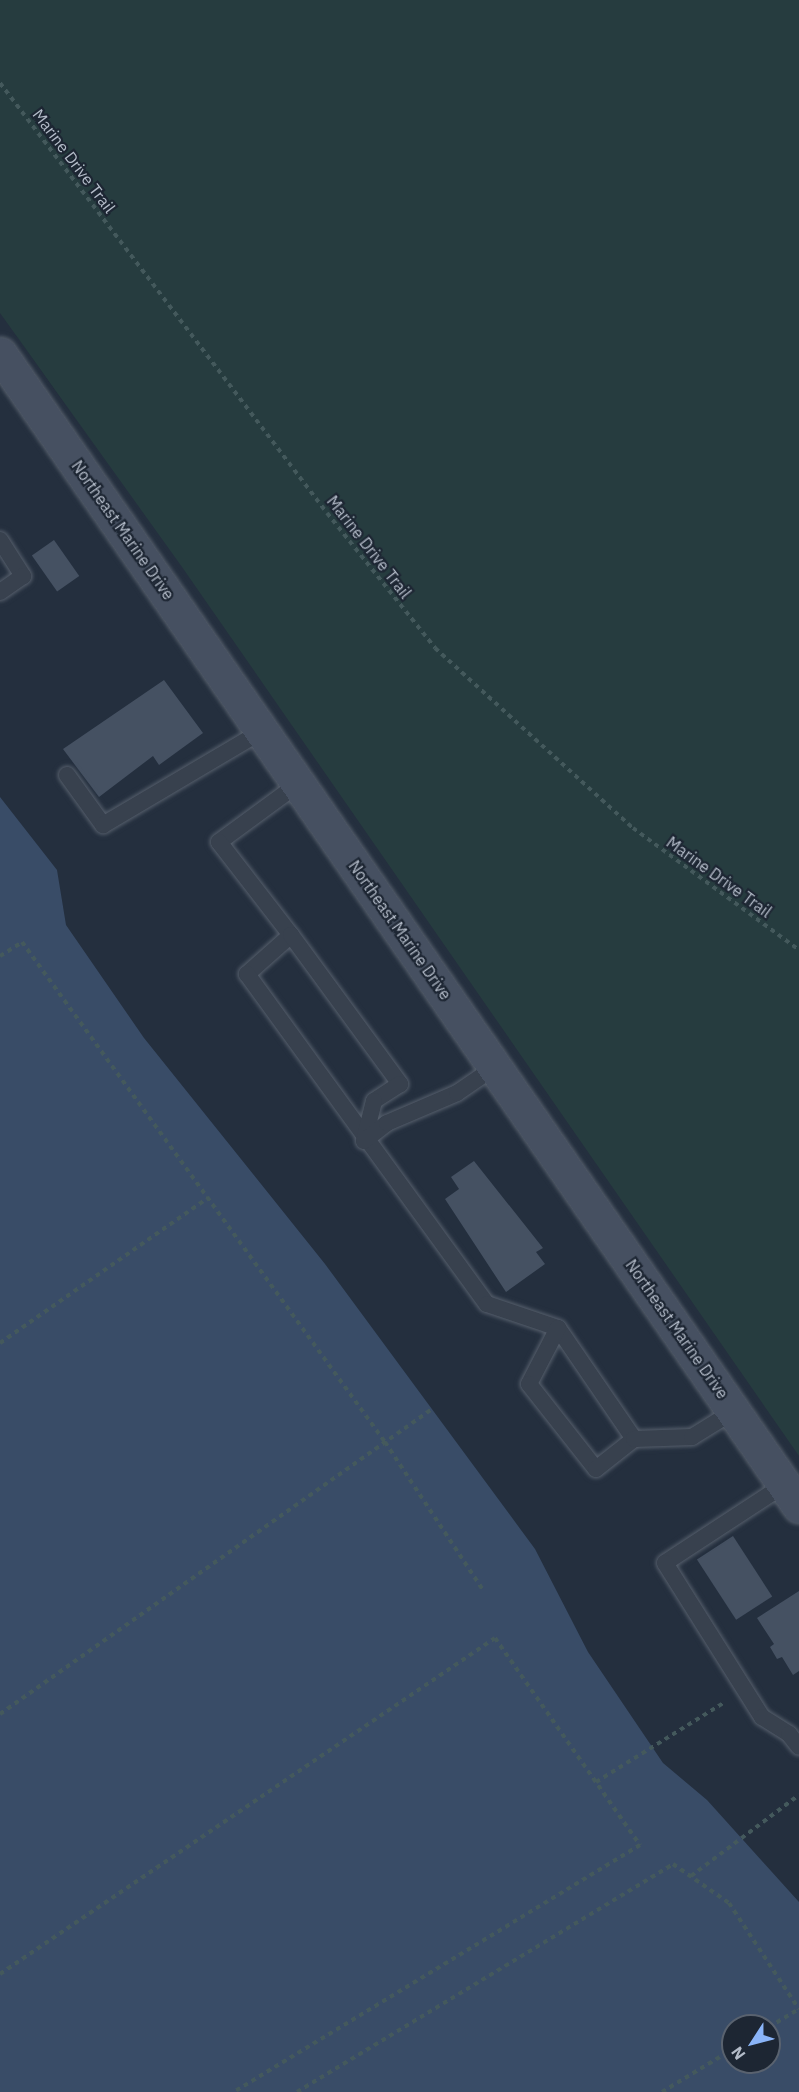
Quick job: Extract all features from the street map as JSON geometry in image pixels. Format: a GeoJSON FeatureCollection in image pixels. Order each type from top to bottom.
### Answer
{"type":"FeatureCollection","features":[{"type":"Feature","properties":{"kind":"main road","name":"Northeast Marine Drive"},"geometry":{"type":"LineString","coordinates":[[0,354],[792,1496]]}},
{"type":"Feature","properties":{"kind":"lane"},"geometry":{"type":"LineString","coordinates":[[0,540],[23,576],[0,592]]}},
{"type":"Feature","properties":{"kind":"lane"},"geometry":{"type":"LineString","coordinates":[[67,775],[103,825],[262,731]]}},
{"type":"Feature","properties":{"kind":"lane"},"geometry":{"type":"LineString","coordinates":[[298,784],[219,842],[291,935],[400,1084],[374,1101],[364,1141]]}},
{"type":"Feature","properties":{"kind":"lane"},"geometry":{"type":"LineString","coordinates":[[291,935],[247,974],[364,1141],[487,1304],[558,1328],[634,1439]]}},
{"type":"Feature","properties":{"kind":"lane"},"geometry":{"type":"LineString","coordinates":[[364,1141],[387,1123],[456,1093],[495,1067]]}},
{"type":"Feature","properties":{"kind":"lane"},"geometry":{"type":"LineString","coordinates":[[558,1328],[529,1384],[596,1469],[634,1439],[692,1437],[734,1411]]}},
{"type":"Feature","properties":{"kind":"lane"},"geometry":{"type":"LineString","coordinates":[[792,1496],[665,1563],[762,1717],[789,1734],[799,1747]]}},
{"type":"Feature","properties":{"kind":"path","name":"Marine Drive Trail"},"geometry":{"type":"LineString","coordinates":[[0,83],[334,522],[435,648],[633,828],[799,950]]}},
{"type":"Feature","properties":{"kind":"path"},"geometry":{"type":"LineString","coordinates":[[0,956],[22,942],[385,1442],[483,1590]]}},
{"type":"Feature","properties":{"kind":"path"},"geometry":{"type":"LineString","coordinates":[[0,1343],[208,1198]]}},
{"type":"Feature","properties":{"kind":"path"},"geometry":{"type":"LineString","coordinates":[[0,1714],[432,1409]]}},
{"type":"Feature","properties":{"kind":"path"},"geometry":{"type":"LineString","coordinates":[[0,1974],[495,1638],[640,1845],[233,2092]]}},
{"type":"Feature","properties":{"kind":"path"},"geometry":{"type":"LineString","coordinates":[[596,1782],[723,1703]]}},
{"type":"Feature","properties":{"kind":"path"},"geometry":{"type":"LineString","coordinates":[[691,1876],[799,1795]]}},
{"type":"Feature","properties":{"kind":"path"},"geometry":{"type":"LineString","coordinates":[[297,2092],[673,1864],[729,1903],[799,2009],[781,2020]]}},
{"type":"Feature","properties":{"kind":"path"},"geometry":{"type":"LineString","coordinates":[[662,2092],[721,2056]]}},
{"type":"Feature","properties":{"kind":"green space"},"geometry":{"type":"Polygon","coordinates":[[[0,0],[799,0],[799,1456],[182,567],[0,313],[0,0]]]}},
{"type":"Feature","properties":{"kind":"water"},"geometry":{"type":"Polygon","coordinates":[[[0,797],[57,870],[66,925],[144,1038],[325,1264],[535,1549],[588,1652],[663,1763],[707,1800],[799,1902],[799,2092],[0,2092],[0,797]]]}},
{"type":"Feature","properties":{"kind":"building"},"geometry":{"type":"Polygon","coordinates":[[[54,540],[79,576],[57,592],[32,555],[54,540]]]}},
{"type":"Feature","properties":{"kind":"building"},"geometry":{"type":"Polygon","coordinates":[[[164,680],[203,733],[159,765],[153,756],[99,797],[63,749],[164,680]]]}},
{"type":"Feature","properties":{"kind":"building"},"geometry":{"type":"Polygon","coordinates":[[[474,1161],[543,1248],[536,1252],[545,1264],[506,1292],[445,1199],[459,1189],[451,1177],[474,1161]]]}},
{"type":"Feature","properties":{"kind":"building"},"geometry":{"type":"Polygon","coordinates":[[[733,1536],[772,1596],[736,1620],[697,1559],[733,1536]]]}},
{"type":"Feature","properties":{"kind":"building"},"geometry":{"type":"Polygon","coordinates":[[[799,1591],[799,1671],[793,1675],[782,1657],[777,1659],[770,1647],[774,1644],[757,1618],[799,1591]]]}}]}
